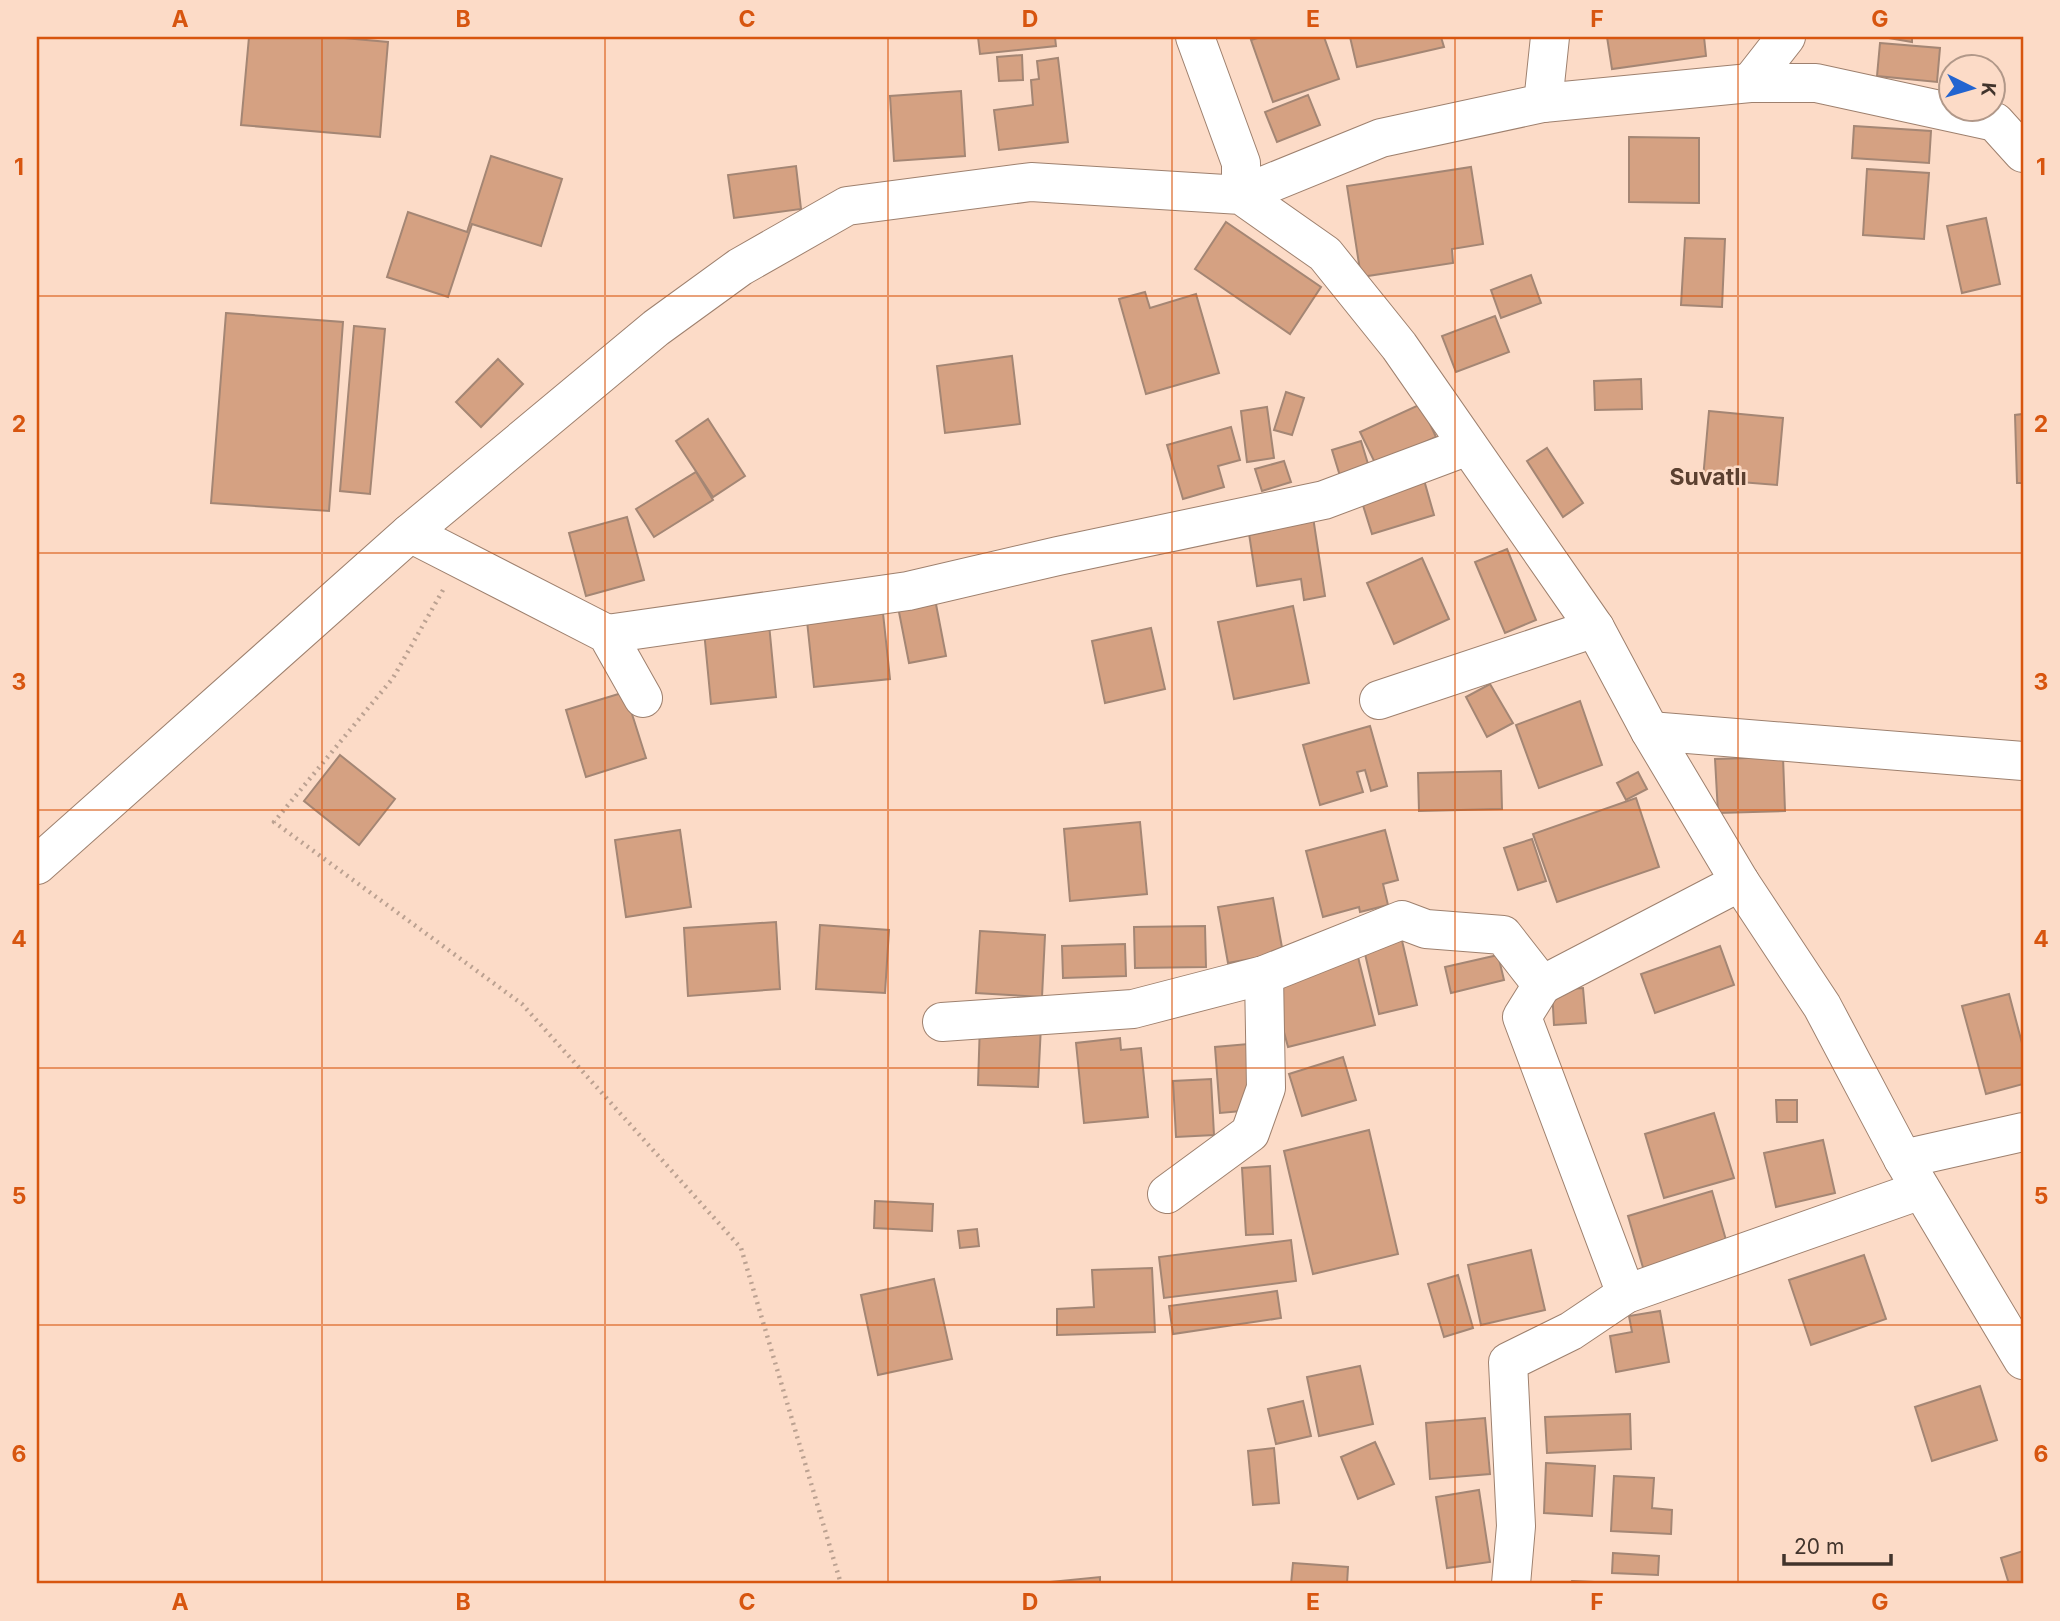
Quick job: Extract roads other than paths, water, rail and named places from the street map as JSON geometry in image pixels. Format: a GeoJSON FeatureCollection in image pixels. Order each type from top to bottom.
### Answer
{"type":"FeatureCollection","features":[{"type":"Feature","properties":{"kind":"street"},"geometry":{"type":"LineString","coordinates":[[1195,37],[1241,163],[1241,195]]}},
{"type":"Feature","properties":{"kind":"street"},"geometry":{"type":"LineString","coordinates":[[1543,103],[1550,37]]}},
{"type":"Feature","properties":{"kind":"street"},"geometry":{"type":"LineString","coordinates":[[1751,83],[1786,37]]}},
{"type":"Feature","properties":{"kind":"street"},"geometry":{"type":"LineString","coordinates":[[37,865],[410,533],[656,328],[740,267],[847,206],[1031,182],[1241,195],[1381,138],[1543,103],[1751,83],[1816,83],[1995,122],[2023,153]]}},
{"type":"Feature","properties":{"kind":"street"},"geometry":{"type":"LineString","coordinates":[[1241,195],[1325,254],[1399,346],[1595,628],[1650,732],[1740,882],[1822,1006],[1912,1175],[2023,1360]]}},
{"type":"Feature","properties":{"kind":"street"},"geometry":{"type":"LineString","coordinates":[[607,634],[908,592],[1324,500],[1468,446]]}},
{"type":"Feature","properties":{"kind":"street"},"geometry":{"type":"LineString","coordinates":[[410,533],[607,634],[643,698]]}},
{"type":"Feature","properties":{"kind":"street"},"geometry":{"type":"LineString","coordinates":[[1379,700],[1595,628]]}},
{"type":"Feature","properties":{"kind":"street"},"geometry":{"type":"LineString","coordinates":[[1650,732],[2023,761]]}},
{"type":"Feature","properties":{"kind":"street"},"geometry":{"type":"LineString","coordinates":[[1626,1294],[1522,1017],[1542,985],[1740,882]]}},
{"type":"Feature","properties":{"kind":"street"},"geometry":{"type":"LineString","coordinates":[[942,1022],[1133,1009],[1264,975],[1402,920],[1426,929],[1503,935],[1542,985]]}},
{"type":"Feature","properties":{"kind":"street"},"geometry":{"type":"LineString","coordinates":[[1167,1194],[1250,1133],[1266,1087],[1264,975]]}},
{"type":"Feature","properties":{"kind":"street"},"geometry":{"type":"LineString","coordinates":[[1511,1584],[1517,1526],[1508,1362],[1571,1331],[1626,1294],[1912,1175],[2023,1132]]}},
{"type":"Feature","properties":{"kind":"district","name":"Suvatlı"},"geometry":{"type":"Point","coordinates":[1708,477]}}]}
